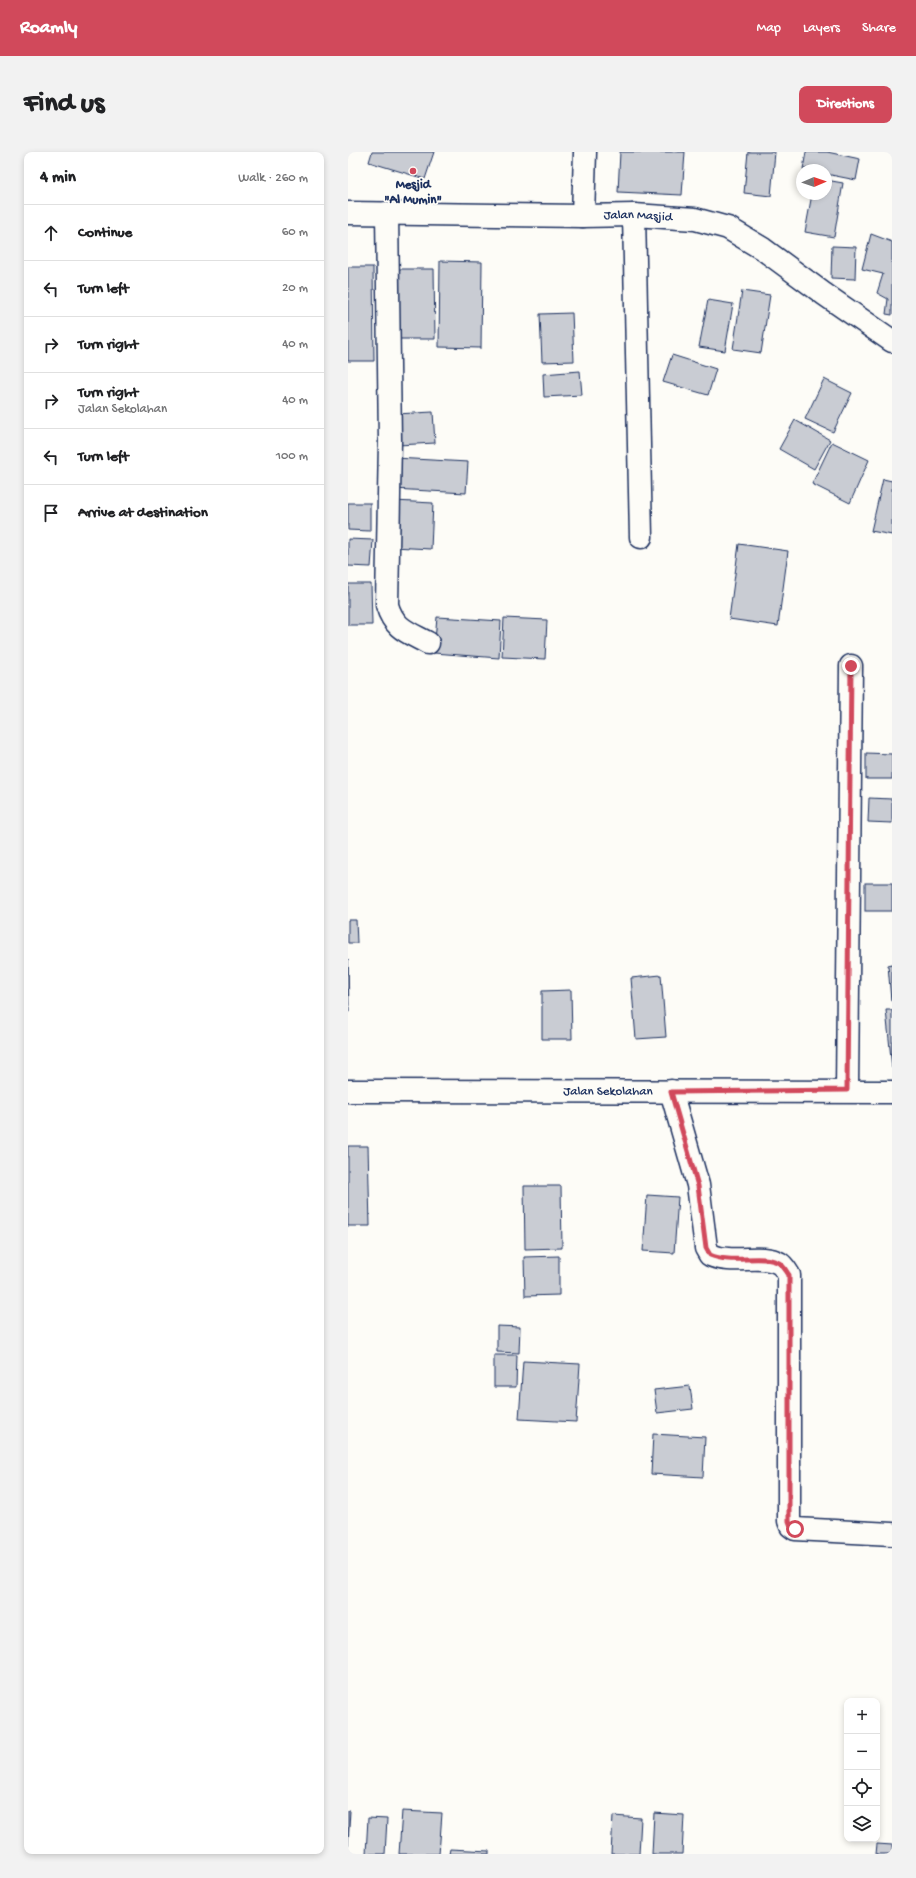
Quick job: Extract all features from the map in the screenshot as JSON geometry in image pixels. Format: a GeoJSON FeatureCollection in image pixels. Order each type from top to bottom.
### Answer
{"type":"FeatureCollection","features":[{"type":"Feature","properties":{"kind":"street"},"geometry":{"type":"LineString","coordinates":[[583,216],[585,152]]}},
{"type":"Feature","properties":{"kind":"street","name":"Jalan Masjid"},"geometry":{"type":"LineString","coordinates":[[348,213],[583,216],[634,215],[695,219],[728,228],[764,249],[824,294],[892,341]]}},
{"type":"Feature","properties":{"kind":"street"},"geometry":{"type":"LineString","coordinates":[[387,213],[390,433],[387,605],[390,615],[399,628],[428,643]]}},
{"type":"Feature","properties":{"kind":"street"},"geometry":{"type":"LineString","coordinates":[[634,215],[640,537]]}},
{"type":"Feature","properties":{"kind":"street"},"geometry":{"type":"LineString","coordinates":[[847,1090],[851,666]]}},
{"type":"Feature","properties":{"kind":"street","name":"Jalan Sekolahan"},"geometry":{"type":"LineString","coordinates":[[348,1091],[671,1092],[847,1090],[892,1092]]}},
{"type":"Feature","properties":{"kind":"street"},"geometry":{"type":"LineString","coordinates":[[671,1092],[698,1186],[706,1248],[710,1255],[728,1260],[770,1259],[780,1263],[789,1275],[789,1521],[791,1526],[795,1529],[892,1534]]}},
{"type":"Feature","properties":{"kind":"building","name":"Mesjid \"Al Mumin\""},"geometry":{"type":"Polygon","coordinates":[[[372,152],[434,152],[425,179],[369,162],[372,152]]]}},
{"type":"Feature","properties":{"kind":"building"},"geometry":{"type":"Polygon","coordinates":[[[620,152],[685,152],[682,195],[618,192],[620,152]]]}},
{"type":"Feature","properties":{"kind":"building"},"geometry":{"type":"Polygon","coordinates":[[[748,152],[775,152],[771,196],[744,193],[748,152]]]}},
{"type":"Feature","properties":{"kind":"building"},"geometry":{"type":"Polygon","coordinates":[[[806,152],[827,152],[860,159],[856,180],[832,175],[832,164],[804,164],[806,152]]]}},
{"type":"Feature","properties":{"kind":"building"},"geometry":{"type":"Polygon","coordinates":[[[832,181],[843,183],[834,237],[805,232],[811,200],[832,200],[832,181]]]}},
{"type":"Feature","properties":{"kind":"building"},"geometry":{"type":"Polygon","coordinates":[[[871,234],[892,242],[892,315],[886,314],[888,299],[877,293],[883,274],[862,269],[871,234]]]}},
{"type":"Feature","properties":{"kind":"building"},"geometry":{"type":"Polygon","coordinates":[[[832,246],[856,247],[855,279],[831,278],[832,246]]]}},
{"type":"Feature","properties":{"kind":"building"},"geometry":{"type":"Polygon","coordinates":[[[440,261],[482,262],[481,348],[439,347],[440,261]]]}},
{"type":"Feature","properties":{"kind":"building"},"geometry":{"type":"Polygon","coordinates":[[[348,267],[373,267],[374,361],[348,361],[348,267]]]}},
{"type":"Feature","properties":{"kind":"building"},"geometry":{"type":"Polygon","coordinates":[[[398,269],[434,269],[435,339],[398,339],[398,269]]]}},
{"type":"Feature","properties":{"kind":"building"},"geometry":{"type":"Polygon","coordinates":[[[742,291],[770,295],[761,353],[733,349],[742,291]]]}},
{"type":"Feature","properties":{"kind":"building"},"geometry":{"type":"Polygon","coordinates":[[[708,300],[733,304],[725,351],[699,347],[708,300]]]}},
{"type":"Feature","properties":{"kind":"building"},"geometry":{"type":"Polygon","coordinates":[[[572,313],[574,361],[542,362],[540,314],[572,313]]]}},
{"type":"Feature","properties":{"kind":"building"},"geometry":{"type":"Polygon","coordinates":[[[672,355],[716,369],[708,395],[663,382],[672,355]]]}},
{"type":"Feature","properties":{"kind":"building"},"geometry":{"type":"Polygon","coordinates":[[[580,371],[582,395],[544,397],[543,374],[580,371]]]}},
{"type":"Feature","properties":{"kind":"building"},"geometry":{"type":"Polygon","coordinates":[[[824,379],[852,393],[833,432],[805,419],[824,379]]]}},
{"type":"Feature","properties":{"kind":"building"},"geometry":{"type":"Polygon","coordinates":[[[433,412],[435,443],[398,445],[396,414],[433,412]]]}},
{"type":"Feature","properties":{"kind":"building"},"geometry":{"type":"Polygon","coordinates":[[[795,420],[830,440],[814,469],[779,449],[795,420]]]}},
{"type":"Feature","properties":{"kind":"building"},"geometry":{"type":"Polygon","coordinates":[[[832,442],[869,460],[850,503],[812,484],[832,442]]]}},
{"type":"Feature","properties":{"kind":"building"},"geometry":{"type":"Polygon","coordinates":[[[395,458],[468,462],[466,493],[393,489],[395,458]]]}},
{"type":"Feature","properties":{"kind":"building"},"geometry":{"type":"Polygon","coordinates":[[[883,479],[892,481],[892,535],[871,531],[883,479]]]}},
{"type":"Feature","properties":{"kind":"building"},"geometry":{"type":"Polygon","coordinates":[[[394,501],[433,503],[431,549],[393,547],[394,501]]]}},
{"type":"Feature","properties":{"kind":"building"},"geometry":{"type":"Polygon","coordinates":[[[348,503],[370,503],[370,531],[348,530],[348,503]]]}},
{"type":"Feature","properties":{"kind":"building"},"geometry":{"type":"Polygon","coordinates":[[[348,539],[373,540],[371,567],[348,566],[348,539]]]}},
{"type":"Feature","properties":{"kind":"building"},"geometry":{"type":"Polygon","coordinates":[[[739,544],[788,551],[778,626],[729,619],[739,544]]]}},
{"type":"Feature","properties":{"kind":"building"},"geometry":{"type":"Polygon","coordinates":[[[348,584],[371,584],[372,625],[348,625],[348,584]]]}},
{"type":"Feature","properties":{"kind":"building"},"geometry":{"type":"Polygon","coordinates":[[[437,617],[501,621],[499,658],[434,653],[437,617]]]}},
{"type":"Feature","properties":{"kind":"building"},"geometry":{"type":"Polygon","coordinates":[[[504,618],[547,620],[545,659],[502,657],[504,618]]]}},
{"type":"Feature","properties":{"kind":"building"},"geometry":{"type":"Polygon","coordinates":[[[866,753],[892,754],[892,779],[866,779],[866,753]]]}},
{"type":"Feature","properties":{"kind":"building"},"geometry":{"type":"Polygon","coordinates":[[[869,798],[892,799],[892,823],[868,822],[869,798]]]}},
{"type":"Feature","properties":{"kind":"building"},"geometry":{"type":"Polygon","coordinates":[[[865,883],[892,883],[892,911],[865,911],[865,883]]]}},
{"type":"Feature","properties":{"kind":"building"},"geometry":{"type":"Polygon","coordinates":[[[348,920],[356,920],[357,943],[348,943],[348,920]]]}},
{"type":"Feature","properties":{"kind":"building"},"geometry":{"type":"Polygon","coordinates":[[[348,959],[349,1012],[348,1012],[348,959]]]}},
{"type":"Feature","properties":{"kind":"building"},"geometry":{"type":"Polygon","coordinates":[[[892,964],[892,1001],[891,1001],[888,965],[892,964]]]}},
{"type":"Feature","properties":{"kind":"building"},"geometry":{"type":"Polygon","coordinates":[[[661,975],[666,1037],[636,1039],[631,978],[661,975]]]}},
{"type":"Feature","properties":{"kind":"building"},"geometry":{"type":"Polygon","coordinates":[[[571,990],[572,1039],[542,1039],[542,991],[571,990]]]}},
{"type":"Feature","properties":{"kind":"building"},"geometry":{"type":"Polygon","coordinates":[[[886,1010],[892,1010],[892,1068],[886,1010]]]}},
{"type":"Feature","properties":{"kind":"building"},"geometry":{"type":"Polygon","coordinates":[[[348,1146],[368,1146],[370,1226],[348,1226],[348,1146]]]}},
{"type":"Feature","properties":{"kind":"building"},"geometry":{"type":"Polygon","coordinates":[[[524,1186],[561,1186],[562,1248],[525,1249],[524,1186]]]}},
{"type":"Feature","properties":{"kind":"building"},"geometry":{"type":"Polygon","coordinates":[[[647,1195],[678,1197],[674,1253],[643,1251],[647,1195]]]}},
{"type":"Feature","properties":{"kind":"building"},"geometry":{"type":"Polygon","coordinates":[[[559,1256],[559,1295],[525,1296],[524,1257],[559,1256]]]}},
{"type":"Feature","properties":{"kind":"building"},"geometry":{"type":"Polygon","coordinates":[[[497,1326],[520,1327],[519,1353],[497,1352],[497,1326]]]}},
{"type":"Feature","properties":{"kind":"building"},"geometry":{"type":"Polygon","coordinates":[[[494,1355],[517,1355],[516,1387],[494,1387],[494,1355]]]}},
{"type":"Feature","properties":{"kind":"building"},"geometry":{"type":"Polygon","coordinates":[[[523,1361],[580,1364],[576,1422],[519,1419],[523,1361]]]}},
{"type":"Feature","properties":{"kind":"building"},"geometry":{"type":"Polygon","coordinates":[[[690,1386],[693,1409],[657,1413],[654,1390],[690,1386]]]}},
{"type":"Feature","properties":{"kind":"building"},"geometry":{"type":"Polygon","coordinates":[[[653,1434],[705,1437],[703,1477],[651,1474],[653,1434]]]}},
{"type":"Feature","properties":{"kind":"building"},"geometry":{"type":"Polygon","coordinates":[[[348,1811],[350,1811],[348,1845],[348,1811]]]}},
{"type":"Feature","properties":{"kind":"building"},"geometry":{"type":"Polygon","coordinates":[[[402,1811],[442,1813],[439,1854],[399,1854],[402,1811]]]}},
{"type":"Feature","properties":{"kind":"building"},"geometry":{"type":"Polygon","coordinates":[[[654,1813],[684,1815],[682,1854],[652,1854],[654,1813]]]}},
{"type":"Feature","properties":{"kind":"building"},"geometry":{"type":"Polygon","coordinates":[[[613,1816],[641,1818],[639,1854],[611,1854],[613,1816]]]}},
{"type":"Feature","properties":{"kind":"building"},"geometry":{"type":"Polygon","coordinates":[[[368,1818],[387,1819],[385,1854],[366,1854],[368,1818]]]}},
{"type":"Feature","properties":{"kind":"building"},"geometry":{"type":"Polygon","coordinates":[[[877,1844],[892,1845],[892,1854],[876,1854],[877,1844]]]}},
{"type":"Feature","properties":{"kind":"building"},"geometry":{"type":"Polygon","coordinates":[[[450,1849],[489,1851],[489,1854],[449,1854],[450,1849]]]}},
{"type":"Feature","properties":{"kind":"place","name":"Mesjid \"Al Mumin\""},"geometry":{"type":"Point","coordinates":[413,171]}},
{"type":"Feature","properties":{"kind":"route"},"geometry":{"type":"LineString","coordinates":[[795,1529],[791,1526],[789,1521],[789,1275],[780,1263],[770,1259],[728,1260],[710,1255],[706,1248],[698,1186],[671,1092],[847,1090],[851,666]]}}]}
